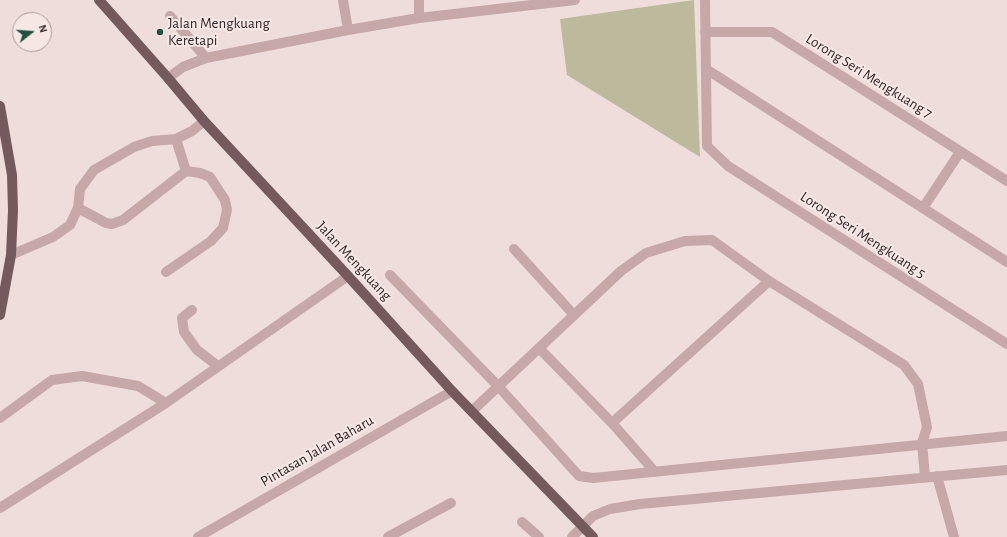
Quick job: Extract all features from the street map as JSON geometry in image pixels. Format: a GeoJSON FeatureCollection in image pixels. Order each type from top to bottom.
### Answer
{"type":"FeatureCollection","features":[{"type":"Feature","properties":{"kind":"main road","name":"Jalan Mengkuang"},"geometry":{"type":"LineString","coordinates":[[99,0],[204,121],[348,276],[452,391],[593,537]]}},
{"type":"Feature","properties":{"kind":"main road"},"geometry":{"type":"LineString","coordinates":[[0,106],[4,140],[12,175],[11,254],[2,280],[0,315]]}},
{"type":"Feature","properties":{"kind":"street"},"geometry":{"type":"LineString","coordinates":[[343,0],[348,30]]}},
{"type":"Feature","properties":{"kind":"street"},"geometry":{"type":"LineString","coordinates":[[419,0],[419,18]]}},
{"type":"Feature","properties":{"kind":"street"},"geometry":{"type":"LineString","coordinates":[[168,78],[183,67],[206,58],[348,30],[495,5],[575,0]]}},
{"type":"Feature","properties":{"kind":"street"},"geometry":{"type":"LineString","coordinates":[[705,0],[706,69],[1007,262]]}},
{"type":"Feature","properties":{"kind":"street"},"geometry":{"type":"LineString","coordinates":[[170,16],[206,58]]}},
{"type":"Feature","properties":{"kind":"street","name":"Lorong Seri Mengkuang 7"},"geometry":{"type":"LineString","coordinates":[[705,32],[772,32],[1007,182]]}},
{"type":"Feature","properties":{"kind":"street","name":"Lorong Seri Mengkuang 5"},"geometry":{"type":"LineString","coordinates":[[706,69],[707,146],[728,166],[1007,344]]}},
{"type":"Feature","properties":{"kind":"street"},"geometry":{"type":"LineString","coordinates":[[11,254],[53,237],[70,225],[78,208],[80,189],[94,170],[134,147],[152,141],[176,139],[192,131],[204,121]]}},
{"type":"Feature","properties":{"kind":"street"},"geometry":{"type":"LineString","coordinates":[[176,139],[186,171]]}},
{"type":"Feature","properties":{"kind":"street"},"geometry":{"type":"LineString","coordinates":[[924,208],[960,152]]}},
{"type":"Feature","properties":{"kind":"street"},"geometry":{"type":"LineString","coordinates":[[78,208],[112,224],[123,220],[186,171],[200,173],[210,177],[225,200],[227,210],[223,228],[211,241],[166,272]]}},
{"type":"Feature","properties":{"kind":"street"},"geometry":{"type":"LineString","coordinates":[[472,411],[621,271],[646,253],[685,241],[712,240],[770,281],[904,365],[918,384],[927,427],[922,443],[925,477]]}},
{"type":"Feature","properties":{"kind":"street"},"geometry":{"type":"LineString","coordinates":[[514,249],[574,315]]}},
{"type":"Feature","properties":{"kind":"street"},"geometry":{"type":"LineString","coordinates":[[390,275],[498,386],[579,476],[594,478],[922,443],[1007,436]]}},
{"type":"Feature","properties":{"kind":"street"},"geometry":{"type":"LineString","coordinates":[[0,508],[166,403],[348,276]]}},
{"type":"Feature","properties":{"kind":"street"},"geometry":{"type":"LineString","coordinates":[[612,423],[770,281]]}},
{"type":"Feature","properties":{"kind":"street"},"geometry":{"type":"LineString","coordinates":[[192,310],[182,318],[184,332],[197,350],[218,366]]}},
{"type":"Feature","properties":{"kind":"street"},"geometry":{"type":"LineString","coordinates":[[539,348],[612,423],[655,472]]}},
{"type":"Feature","properties":{"kind":"street"},"geometry":{"type":"LineString","coordinates":[[0,418],[52,380],[82,376],[138,386],[166,403]]}},
{"type":"Feature","properties":{"kind":"street","name":"Pintasan Jalan Baharu"},"geometry":{"type":"LineString","coordinates":[[198,537],[452,391]]}},
{"type":"Feature","properties":{"kind":"street"},"geometry":{"type":"LineString","coordinates":[[572,537],[581,526],[593,516],[610,509],[640,504],[1007,470]]}},
{"type":"Feature","properties":{"kind":"street"},"geometry":{"type":"LineString","coordinates":[[937,476],[954,537]]}},
{"type":"Feature","properties":{"kind":"street"},"geometry":{"type":"LineString","coordinates":[[388,537],[451,503]]}},
{"type":"Feature","properties":{"kind":"street"},"geometry":{"type":"LineString","coordinates":[[522,522],[539,537]]}},
{"type":"Feature","properties":{"kind":"shaded area"},"geometry":{"type":"Polygon","coordinates":[[[694,0],[700,157],[567,75],[560,19],[694,0]]]}},
{"type":"Feature","properties":{"kind":"place","name":"Jalan Mengkuang Keretapi"},"geometry":{"type":"Point","coordinates":[160,32]}}]}
